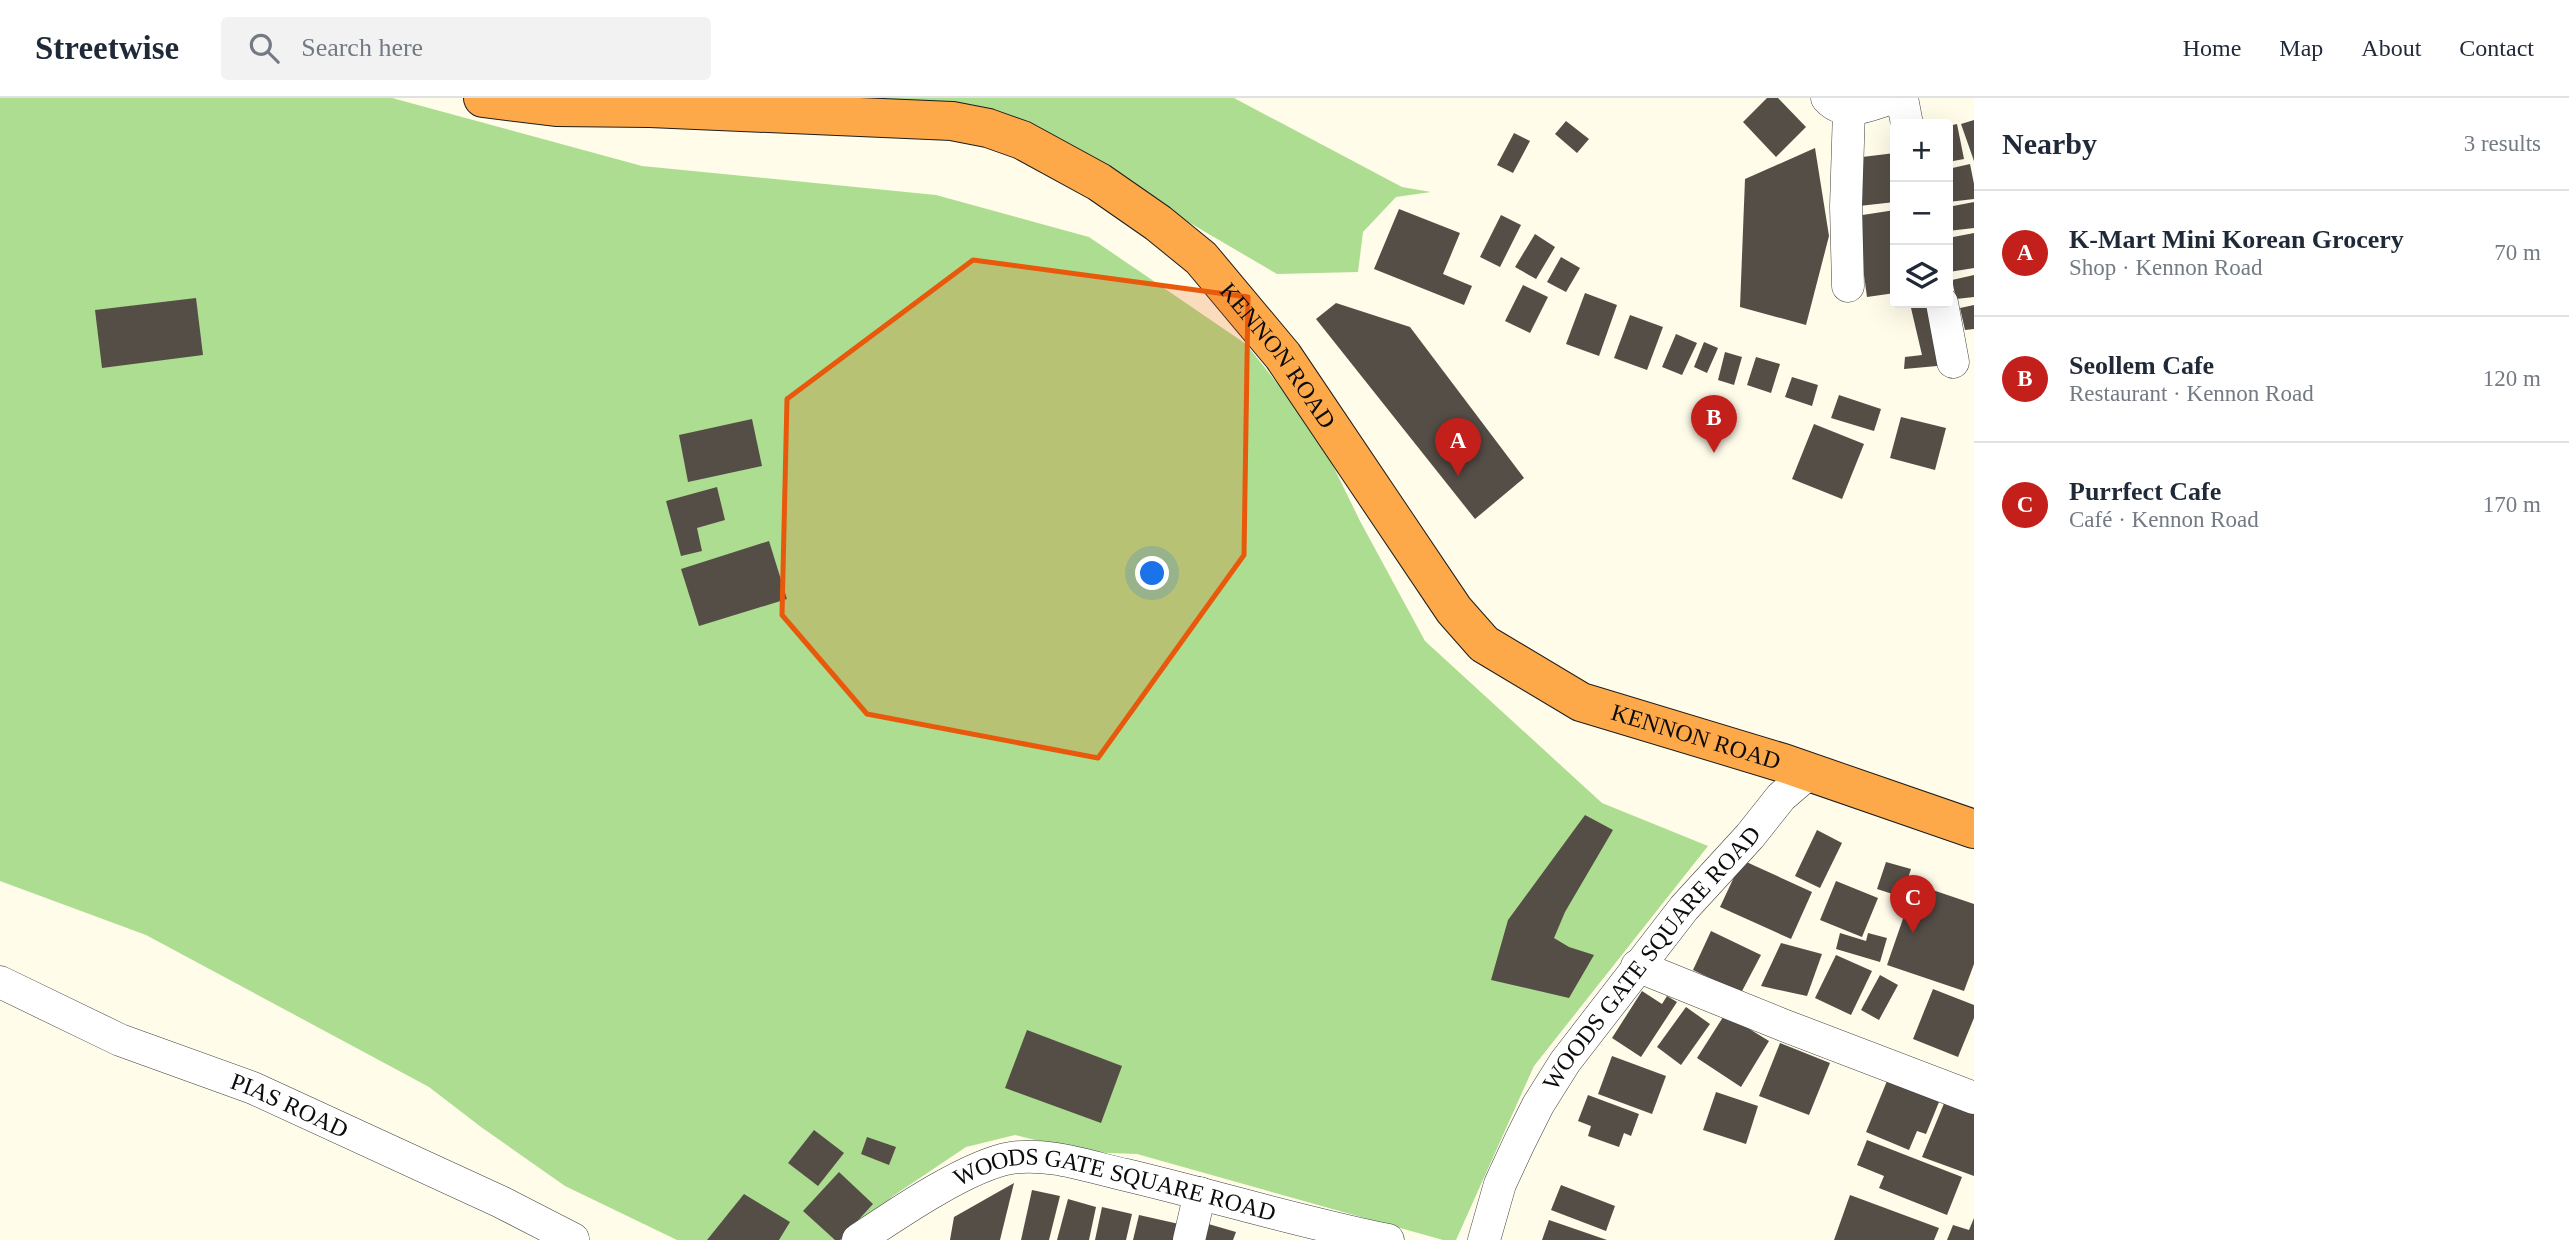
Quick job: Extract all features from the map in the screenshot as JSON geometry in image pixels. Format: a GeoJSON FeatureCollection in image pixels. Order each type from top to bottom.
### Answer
{"type":"FeatureCollection","features":[{"type":"Feature","properties":{"kind":"highway","name":"KENNON ROAD"},"geometry":{"type":"LineString","coordinates":[[483,98],[556,107],[623,104],[650,108],[952,121],[988,128],[1022,140],[1088,176],[1158,223],[1201,258],[1283,356],[1454,610],[1484,644],[1581,702],[1791,777],[1974,829]]}},
{"type":"Feature","properties":{"kind":"street"},"geometry":{"type":"LineString","coordinates":[[1848,286],[1846,206],[1838,104],[1891,98]]}},
{"type":"Feature","properties":{"kind":"street"},"geometry":{"type":"LineString","coordinates":[[1902,98],[1906,119]]}},
{"type":"Feature","properties":{"kind":"street"},"geometry":{"type":"LineString","coordinates":[[1943,308],[1954,362]]}},
{"type":"Feature","properties":{"kind":"street","name":"WOODS GATE SQUARE ROAD"},"geometry":{"type":"LineString","coordinates":[[1484,1240],[1500,1184],[1538,1105],[1564,1062],[1684,908],[1750,836],[1791,777]]}},
{"type":"Feature","properties":{"kind":"street"},"geometry":{"type":"LineString","coordinates":[[1637,966],[1974,1098]]}},
{"type":"Feature","properties":{"kind":"street","name":"PIAS ROAD"},"geometry":{"type":"LineString","coordinates":[[0,982],[120,1040],[253,1088],[501,1202],[573,1239]]}},
{"type":"Feature","properties":{"kind":"street","name":"WOODS GATE SQUARE ROAD"},"geometry":{"type":"LineString","coordinates":[[858,1240],[965,1175],[987,1164],[1013,1158],[1050,1158],[1200,1193],[1332,1235],[1388,1240]]}},
{"type":"Feature","properties":{"kind":"street"},"geometry":{"type":"LineString","coordinates":[[1189,1240],[1200,1193]]}},
{"type":"Feature","properties":{"kind":"highlighted area"},"geometry":{"type":"Polygon","coordinates":[[[973,260],[1248,297],[1244,555],[1098,758],[867,714],[782,615],[787,399],[973,260]]]}},
{"type":"Feature","properties":{"kind":"green space"},"geometry":{"type":"Polygon","coordinates":[[[0,98],[392,98],[642,166],[936,195],[1089,237],[1246,344],[1318,435],[1360,521],[1425,641],[1602,803],[1708,846],[1534,1066],[1456,1240],[1443,1240],[1137,1154],[1084,1152],[1015,1135],[966,1147],[893,1196],[845,1240],[677,1240],[565,1186],[429,1087],[146,935],[0,881],[0,98]]]}},
{"type":"Feature","properties":{"kind":"green space"},"geometry":{"type":"Polygon","coordinates":[[[789,98],[1234,98],[1402,187],[1431,192],[1396,197],[1363,232],[1358,272],[1277,274],[1033,131],[789,98]]]}},
{"type":"Feature","properties":{"kind":"building"},"geometry":{"type":"Polygon","coordinates":[[[1767,98],[1778,98],[1806,127],[1776,157],[1743,122],[1767,98]]]}},
{"type":"Feature","properties":{"kind":"building"},"geometry":{"type":"Polygon","coordinates":[[[1974,120],[1974,161],[1961,124],[1974,120]]]}},
{"type":"Feature","properties":{"kind":"building"},"geometry":{"type":"Polygon","coordinates":[[[1566,121],[1589,139],[1577,153],[1555,134],[1566,121]]]}},
{"type":"Feature","properties":{"kind":"building"},"geometry":{"type":"Polygon","coordinates":[[[1957,124],[1964,159],[1953,161],[1953,125],[1957,124]]]}},
{"type":"Feature","properties":{"kind":"building"},"geometry":{"type":"Polygon","coordinates":[[[1514,133],[1530,141],[1513,173],[1497,165],[1514,133]]]}},
{"type":"Feature","properties":{"kind":"building"},"geometry":{"type":"Polygon","coordinates":[[[1815,148],[1829,236],[1806,325],[1740,307],[1745,179],[1815,148]]]}},
{"type":"Feature","properties":{"kind":"building"},"geometry":{"type":"Polygon","coordinates":[[[1890,154],[1890,203],[1859,206],[1854,158],[1890,154]]]}},
{"type":"Feature","properties":{"kind":"building"},"geometry":{"type":"Polygon","coordinates":[[[1970,164],[1974,199],[1953,201],[1953,168],[1970,164]]]}},
{"type":"Feature","properties":{"kind":"building"},"geometry":{"type":"Polygon","coordinates":[[[1974,202],[1974,228],[1953,230],[1953,206],[1974,202]]]}},
{"type":"Feature","properties":{"kind":"building"},"geometry":{"type":"Polygon","coordinates":[[[1399,209],[1460,233],[1443,274],[1472,286],[1464,305],[1374,269],[1399,209]]]}},
{"type":"Feature","properties":{"kind":"building"},"geometry":{"type":"Polygon","coordinates":[[[1890,211],[1890,294],[1867,297],[1856,216],[1890,211]]]}},
{"type":"Feature","properties":{"kind":"building"},"geometry":{"type":"Polygon","coordinates":[[[1501,215],[1521,225],[1500,267],[1480,257],[1501,215]]]}},
{"type":"Feature","properties":{"kind":"building"},"geometry":{"type":"Polygon","coordinates":[[[1974,233],[1974,268],[1953,271],[1953,237],[1974,233]]]}},
{"type":"Feature","properties":{"kind":"building"},"geometry":{"type":"Polygon","coordinates":[[[1535,234],[1555,247],[1536,279],[1515,267],[1535,234]]]}},
{"type":"Feature","properties":{"kind":"building"},"geometry":{"type":"Polygon","coordinates":[[[1561,257],[1580,268],[1566,292],[1547,282],[1561,257]]]}},
{"type":"Feature","properties":{"kind":"building"},"geometry":{"type":"Polygon","coordinates":[[[1974,275],[1974,297],[1956,299],[1953,280],[1974,275]]]}},
{"type":"Feature","properties":{"kind":"building"},"geometry":{"type":"Polygon","coordinates":[[[1523,285],[1548,297],[1530,333],[1505,321],[1523,285]]]}},
{"type":"Feature","properties":{"kind":"building"},"geometry":{"type":"Polygon","coordinates":[[[1585,293],[1617,305],[1599,356],[1566,344],[1585,293]]]}},
{"type":"Feature","properties":{"kind":"building"},"geometry":{"type":"Polygon","coordinates":[[[196,298],[203,355],[102,368],[95,310],[196,298]]]}},
{"type":"Feature","properties":{"kind":"building"},"geometry":{"type":"Polygon","coordinates":[[[1336,303],[1410,327],[1524,478],[1475,519],[1316,319],[1336,303]]]}},
{"type":"Feature","properties":{"kind":"building"},"geometry":{"type":"Polygon","coordinates":[[[1974,305],[1974,329],[1965,330],[1960,308],[1974,305]]]}},
{"type":"Feature","properties":{"kind":"building"},"geometry":{"type":"Polygon","coordinates":[[[1911,308],[1934,308],[1940,357],[1937,366],[1904,369],[1905,357],[1922,355],[1911,308]]]}},
{"type":"Feature","properties":{"kind":"building"},"geometry":{"type":"Polygon","coordinates":[[[1630,315],[1663,327],[1647,370],[1614,358],[1630,315]]]}},
{"type":"Feature","properties":{"kind":"building"},"geometry":{"type":"Polygon","coordinates":[[[1676,334],[1697,343],[1682,375],[1662,367],[1676,334]]]}},
{"type":"Feature","properties":{"kind":"building"},"geometry":{"type":"Polygon","coordinates":[[[1704,342],[1718,348],[1707,373],[1694,367],[1704,342]]]}},
{"type":"Feature","properties":{"kind":"building"},"geometry":{"type":"Polygon","coordinates":[[[1725,352],[1742,357],[1734,385],[1718,380],[1725,352]]]}},
{"type":"Feature","properties":{"kind":"building"},"geometry":{"type":"Polygon","coordinates":[[[1756,357],[1780,364],[1771,393],[1747,385],[1756,357]]]}},
{"type":"Feature","properties":{"kind":"building"},"geometry":{"type":"Polygon","coordinates":[[[1792,377],[1818,385],[1812,406],[1785,397],[1792,377]]]}},
{"type":"Feature","properties":{"kind":"building"},"geometry":{"type":"Polygon","coordinates":[[[1839,395],[1881,409],[1874,431],[1831,418],[1839,395]]]}},
{"type":"Feature","properties":{"kind":"building"},"geometry":{"type":"Polygon","coordinates":[[[1901,417],[1946,428],[1935,470],[1890,458],[1901,417]]]}},
{"type":"Feature","properties":{"kind":"building"},"geometry":{"type":"Polygon","coordinates":[[[752,419],[762,466],[688,482],[679,435],[752,419]]]}},
{"type":"Feature","properties":{"kind":"building"},"geometry":{"type":"Polygon","coordinates":[[[1814,424],[1864,444],[1842,499],[1792,479],[1814,424]]]}},
{"type":"Feature","properties":{"kind":"building"},"geometry":{"type":"Polygon","coordinates":[[[717,487],[725,520],[697,528],[702,551],[681,556],[666,501],[717,487]]]}},
{"type":"Feature","properties":{"kind":"building"},"geometry":{"type":"Polygon","coordinates":[[[769,541],[787,599],[699,626],[681,569],[769,541]]]}},
{"type":"Feature","properties":{"kind":"building"},"geometry":{"type":"Polygon","coordinates":[[[1585,815],[1613,830],[1565,912],[1554,938],[1569,947],[1594,955],[1569,998],[1491,980],[1508,920],[1585,815]]]}},
{"type":"Feature","properties":{"kind":"building"},"geometry":{"type":"Polygon","coordinates":[[[1817,830],[1842,843],[1820,888],[1795,876],[1817,830]]]}},
{"type":"Feature","properties":{"kind":"building"},"geometry":{"type":"Polygon","coordinates":[[[1742,860],[1812,892],[1791,939],[1720,907],[1742,860]]]}},
{"type":"Feature","properties":{"kind":"building"},"geometry":{"type":"Polygon","coordinates":[[[1886,862],[1911,869],[1902,897],[1877,889],[1886,862]]]}},
{"type":"Feature","properties":{"kind":"building"},"geometry":{"type":"Polygon","coordinates":[[[1836,881],[1878,898],[1862,937],[1820,920],[1836,881]]]}},
{"type":"Feature","properties":{"kind":"building"},"geometry":{"type":"Polygon","coordinates":[[[1915,884],[1974,904],[1974,964],[1964,991],[1887,965],[1915,884]]]}},
{"type":"Feature","properties":{"kind":"building"},"geometry":{"type":"Polygon","coordinates":[[[1711,931],[1761,955],[1741,993],[1693,970],[1711,931]]]}},
{"type":"Feature","properties":{"kind":"building"},"geometry":{"type":"Polygon","coordinates":[[[1840,933],[1866,941],[1868,933],[1887,938],[1880,962],[1836,949],[1840,933]]]}},
{"type":"Feature","properties":{"kind":"building"},"geometry":{"type":"Polygon","coordinates":[[[1781,943],[1822,954],[1807,996],[1761,986],[1781,943]]]}},
{"type":"Feature","properties":{"kind":"building"},"geometry":{"type":"Polygon","coordinates":[[[1836,955],[1872,971],[1851,1015],[1815,998],[1836,955]]]}},
{"type":"Feature","properties":{"kind":"building"},"geometry":{"type":"Polygon","coordinates":[[[1880,975],[1898,985],[1879,1020],[1861,1010],[1880,975]]]}},
{"type":"Feature","properties":{"kind":"building"},"geometry":{"type":"Polygon","coordinates":[[[1933,989],[1974,1005],[1974,1018],[1958,1057],[1913,1039],[1933,989]]]}},
{"type":"Feature","properties":{"kind":"building"},"geometry":{"type":"Polygon","coordinates":[[[1642,991],[1662,1004],[1667,996],[1677,1002],[1641,1057],[1612,1038],[1642,991]]]}},
{"type":"Feature","properties":{"kind":"building"},"geometry":{"type":"Polygon","coordinates":[[[1686,1007],[1710,1024],[1681,1065],[1657,1047],[1686,1007]]]}},
{"type":"Feature","properties":{"kind":"building"},"geometry":{"type":"Polygon","coordinates":[[[1725,1014],[1769,1041],[1741,1087],[1697,1058],[1725,1014]]]}},
{"type":"Feature","properties":{"kind":"building"},"geometry":{"type":"Polygon","coordinates":[[[1027,1030],[1122,1066],[1101,1123],[1005,1088],[1027,1030]]]}},
{"type":"Feature","properties":{"kind":"building"},"geometry":{"type":"Polygon","coordinates":[[[1780,1043],[1830,1063],[1809,1115],[1759,1096],[1780,1043]]]}},
{"type":"Feature","properties":{"kind":"building"},"geometry":{"type":"Polygon","coordinates":[[[1612,1056],[1666,1076],[1652,1114],[1598,1094],[1612,1056]]]}},
{"type":"Feature","properties":{"kind":"building"},"geometry":{"type":"Polygon","coordinates":[[[1887,1081],[1939,1102],[1926,1134],[1917,1131],[1909,1150],[1866,1132],[1887,1081]]]}},
{"type":"Feature","properties":{"kind":"building"},"geometry":{"type":"Polygon","coordinates":[[[1716,1092],[1758,1106],[1746,1144],[1703,1130],[1716,1092]]]}},
{"type":"Feature","properties":{"kind":"building"},"geometry":{"type":"Polygon","coordinates":[[[1588,1095],[1639,1114],[1631,1136],[1624,1133],[1619,1147],[1588,1136],[1591,1126],[1578,1121],[1588,1095]]]}},
{"type":"Feature","properties":{"kind":"building"},"geometry":{"type":"Polygon","coordinates":[[[1945,1101],[1974,1110],[1974,1176],[1922,1157],[1945,1101]]]}},
{"type":"Feature","properties":{"kind":"building"},"geometry":{"type":"Polygon","coordinates":[[[814,1130],[844,1153],[818,1186],[788,1163],[814,1130]]]}},
{"type":"Feature","properties":{"kind":"building"},"geometry":{"type":"Polygon","coordinates":[[[867,1137],[896,1147],[889,1165],[861,1154],[867,1137]]]}},
{"type":"Feature","properties":{"kind":"building"},"geometry":{"type":"Polygon","coordinates":[[[1867,1140],[1962,1177],[1947,1215],[1879,1188],[1884,1176],[1857,1165],[1867,1140]]]}},
{"type":"Feature","properties":{"kind":"building"},"geometry":{"type":"Polygon","coordinates":[[[839,1172],[873,1204],[840,1240],[835,1240],[803,1211],[839,1172]]]}},
{"type":"Feature","properties":{"kind":"building"},"geometry":{"type":"Polygon","coordinates":[[[1014,1183],[1000,1240],[950,1240],[954,1217],[1014,1183]]]}},
{"type":"Feature","properties":{"kind":"building"},"geometry":{"type":"Polygon","coordinates":[[[1561,1185],[1615,1206],[1606,1231],[1551,1210],[1561,1185]]]}},
{"type":"Feature","properties":{"kind":"building"},"geometry":{"type":"Polygon","coordinates":[[[1032,1190],[1060,1196],[1049,1240],[1021,1240],[1032,1190]]]}},
{"type":"Feature","properties":{"kind":"building"},"geometry":{"type":"Polygon","coordinates":[[[744,1194],[790,1222],[779,1240],[707,1240],[744,1194]]]}},
{"type":"Feature","properties":{"kind":"building"},"geometry":{"type":"Polygon","coordinates":[[[1850,1195],[1939,1228],[1934,1240],[1834,1240],[1850,1195]]]}},
{"type":"Feature","properties":{"kind":"building"},"geometry":{"type":"Polygon","coordinates":[[[1068,1199],[1096,1207],[1089,1240],[1057,1240],[1068,1199]]]}},
{"type":"Feature","properties":{"kind":"building"},"geometry":{"type":"Polygon","coordinates":[[[1102,1207],[1132,1214],[1126,1240],[1095,1240],[1102,1207]]]}},
{"type":"Feature","properties":{"kind":"building"},"geometry":{"type":"Polygon","coordinates":[[[1139,1215],[1179,1224],[1174,1240],[1133,1240],[1139,1215]]]}},
{"type":"Feature","properties":{"kind":"building"},"geometry":{"type":"Polygon","coordinates":[[[1974,1218],[1974,1240],[1947,1240],[1953,1225],[1969,1230],[1974,1218]]]}},
{"type":"Feature","properties":{"kind":"building"},"geometry":{"type":"Polygon","coordinates":[[[1549,1220],[1607,1240],[1542,1240],[1549,1220]]]}},
{"type":"Feature","properties":{"kind":"building"},"geometry":{"type":"Polygon","coordinates":[[[1205,1223],[1236,1232],[1233,1240],[1199,1240],[1205,1223]]]}},
{"type":"Feature","properties":{"kind":"place","name":"Seollem Cafe"},"geometry":{"type":"Point","coordinates":[1714,453]}},
{"type":"Feature","properties":{"kind":"place","name":"K-Mart Mini Korean Grocery"},"geometry":{"type":"Point","coordinates":[1458,476]}},
{"type":"Feature","properties":{"kind":"place","name":"Purrfect Cafe"},"geometry":{"type":"Point","coordinates":[1913,933]}}]}
